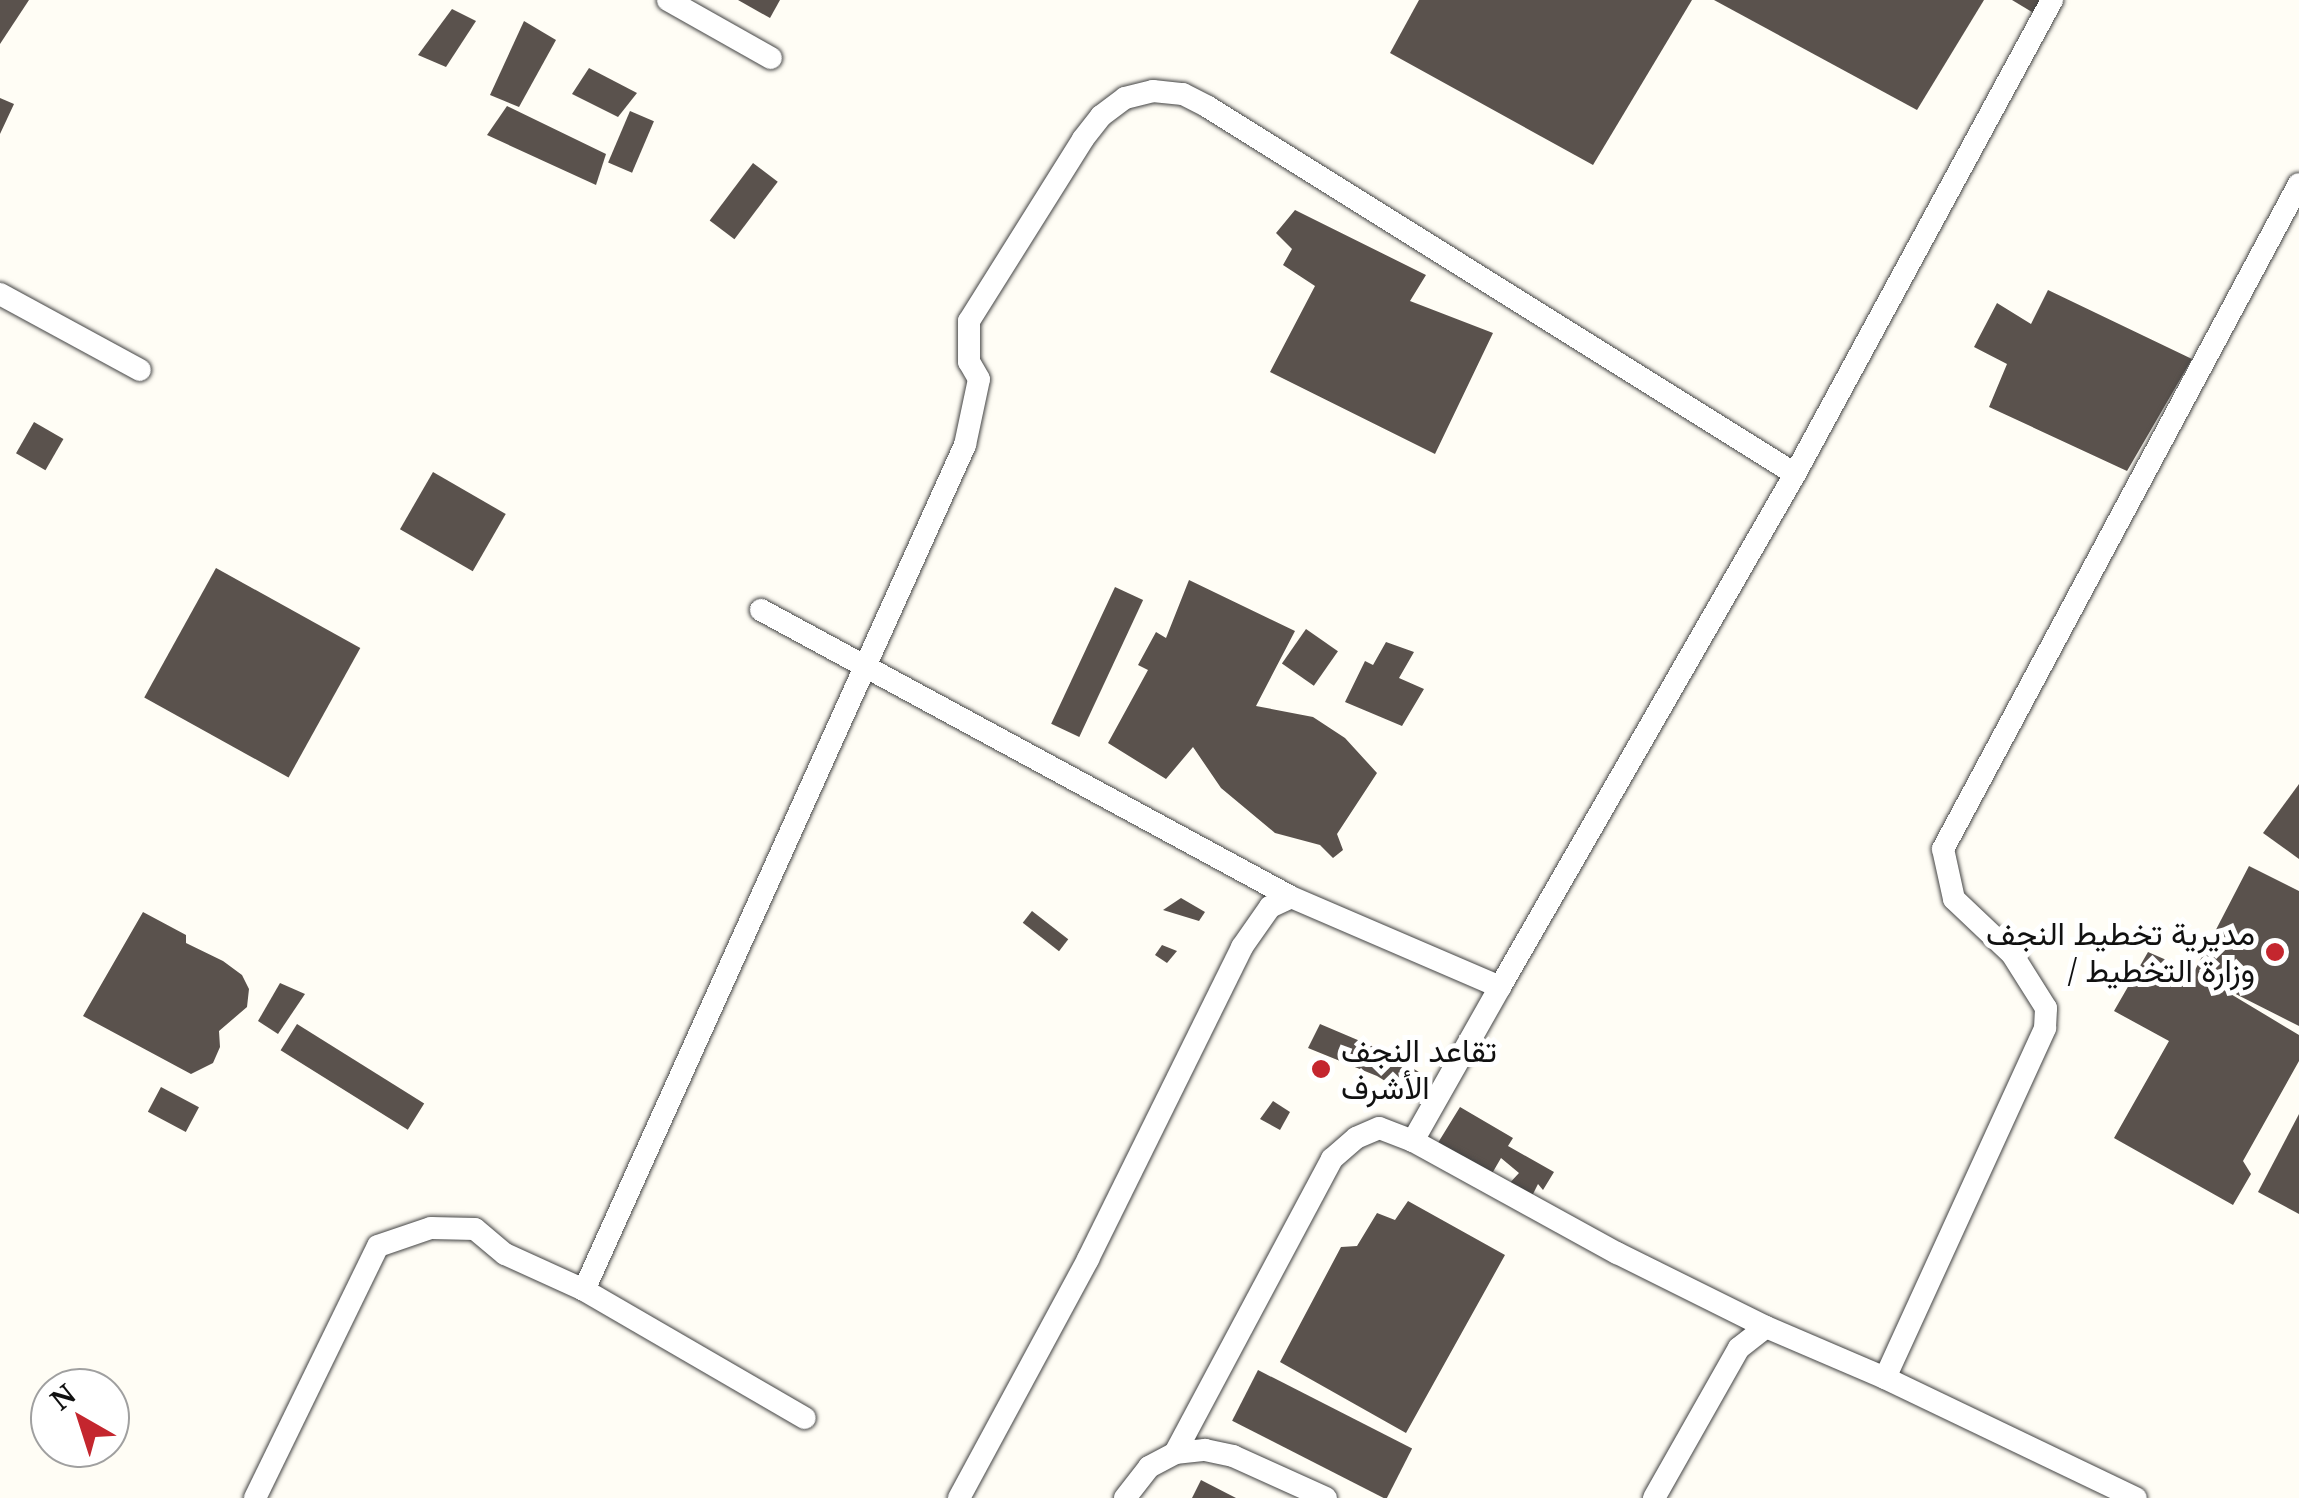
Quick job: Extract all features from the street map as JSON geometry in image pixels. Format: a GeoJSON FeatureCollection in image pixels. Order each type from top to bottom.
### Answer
{"type":"FeatureCollection","features":[{"type":"Feature","properties":{"kind":"lane"},"geometry":{"type":"LineString","coordinates":[[668,0],[771,58]]}},
{"type":"Feature","properties":{"kind":"lane"},"geometry":{"type":"LineString","coordinates":[[1413,1141],[1795,474],[2052,0]]}},
{"type":"Feature","properties":{"kind":"lane"},"geometry":{"type":"LineString","coordinates":[[584,1290],[965,445],[979,379],[969,362],[969,320],[1102,116],[1125,98],[1153,90],[1183,94],[1208,107],[1795,474]]}},
{"type":"Feature","properties":{"kind":"lane"},"geometry":{"type":"LineString","coordinates":[[1885,1378],[2045,1028],[2046,1008],[2012,954],[1954,899],[1943,849],[2299,184]]}},
{"type":"Feature","properties":{"kind":"lane"},"geometry":{"type":"LineString","coordinates":[[0,294],[140,370]]}},
{"type":"Feature","properties":{"kind":"lane"},"geometry":{"type":"LineString","coordinates":[[761,610],[1291,897],[1500,987]]}},
{"type":"Feature","properties":{"kind":"lane"},"geometry":{"type":"LineString","coordinates":[[960,1498],[1088,1259],[1242,947],[1270,907],[1291,897]]}},
{"type":"Feature","properties":{"kind":"lane"},"geometry":{"type":"LineString","coordinates":[[1175,1453],[1332,1159],[1356,1138],[1378,1128],[1413,1141],[1617,1253],[1766,1327],[1885,1378],[2136,1498]]}},
{"type":"Feature","properties":{"kind":"lane"},"geometry":{"type":"LineString","coordinates":[[256,1498],[378,1246],[431,1228],[476,1229],[505,1254],[584,1290],[805,1418]]}},
{"type":"Feature","properties":{"kind":"lane"},"geometry":{"type":"LineString","coordinates":[[1654,1498],[1739,1348],[1766,1327]]}},
{"type":"Feature","properties":{"kind":"lane"},"geometry":{"type":"LineString","coordinates":[[1125,1498],[1150,1467],[1175,1453],[1205,1450],[1233,1456],[1326,1498]]}},
{"type":"Feature","properties":{"kind":"building"},"geometry":{"type":"Polygon","coordinates":[[[0,0],[29,0],[0,44],[0,0]]]}},
{"type":"Feature","properties":{"kind":"building"},"geometry":{"type":"Polygon","coordinates":[[[738,0],[780,0],[770,18],[738,0]]]}},
{"type":"Feature","properties":{"kind":"building"},"geometry":{"type":"Polygon","coordinates":[[[1419,0],[1692,0],[1593,165],[1390,53],[1419,0]]]}},
{"type":"Feature","properties":{"kind":"building"},"geometry":{"type":"Polygon","coordinates":[[[1714,0],[1984,0],[1917,110],[1714,0]]]}},
{"type":"Feature","properties":{"kind":"building"},"geometry":{"type":"Polygon","coordinates":[[[2012,0],[2052,0],[2042,18],[2012,0]]]}},
{"type":"Feature","properties":{"kind":"building"},"geometry":{"type":"Polygon","coordinates":[[[452,9],[476,21],[446,67],[418,55],[452,9]]]}},
{"type":"Feature","properties":{"kind":"building"},"geometry":{"type":"Polygon","coordinates":[[[524,21],[556,40],[519,107],[490,95],[524,21]]]}},
{"type":"Feature","properties":{"kind":"building"},"geometry":{"type":"Polygon","coordinates":[[[589,68],[637,93],[618,117],[572,94],[589,68]]]}},
{"type":"Feature","properties":{"kind":"building"},"geometry":{"type":"Polygon","coordinates":[[[0,98],[14,104],[0,134],[0,98]]]}},
{"type":"Feature","properties":{"kind":"building"},"geometry":{"type":"Polygon","coordinates":[[[507,106],[606,154],[596,185],[487,135],[507,106]]]}},
{"type":"Feature","properties":{"kind":"building"},"geometry":{"type":"Polygon","coordinates":[[[630,111],[654,121],[632,173],[608,163],[630,111]]]}},
{"type":"Feature","properties":{"kind":"building"},"geometry":{"type":"Polygon","coordinates":[[[753,163],[778,182],[734,239],[710,221],[753,163]]]}},
{"type":"Feature","properties":{"kind":"building"},"geometry":{"type":"Polygon","coordinates":[[[1295,210],[1426,275],[1410,301],[1493,333],[1435,454],[1270,372],[1315,286],[1283,265],[1292,249],[1276,233],[1295,210]]]}},
{"type":"Feature","properties":{"kind":"building"},"geometry":{"type":"Polygon","coordinates":[[[2048,290],[2192,359],[2127,471],[1989,407],[2007,364],[1974,347],[1997,303],[2031,324],[2048,290]]]}},
{"type":"Feature","properties":{"kind":"building"},"geometry":{"type":"Polygon","coordinates":[[[34,422],[63,439],[45,470],[16,453],[34,422]]]}},
{"type":"Feature","properties":{"kind":"building"},"geometry":{"type":"Polygon","coordinates":[[[433,472],[506,514],[473,571],[400,529],[433,472]]]}},
{"type":"Feature","properties":{"kind":"building"},"geometry":{"type":"Polygon","coordinates":[[[216,568],[360,648],[289,777],[144,697],[216,568]]]}},
{"type":"Feature","properties":{"kind":"building"},"geometry":{"type":"Polygon","coordinates":[[[1189,580],[1295,631],[1256,706],[1313,717],[1345,738],[1377,773],[1337,834],[1343,850],[1333,858],[1320,845],[1275,833],[1221,788],[1193,747],[1166,779],[1108,743],[1148,670],[1138,665],[1156,632],[1166,638],[1189,580]]]}},
{"type":"Feature","properties":{"kind":"building"},"geometry":{"type":"Polygon","coordinates":[[[1115,587],[1143,600],[1079,737],[1051,724],[1115,587]]]}},
{"type":"Feature","properties":{"kind":"building"},"geometry":{"type":"Polygon","coordinates":[[[1306,629],[1338,651],[1314,686],[1282,663],[1306,629]]]}},
{"type":"Feature","properties":{"kind":"building"},"geometry":{"type":"Polygon","coordinates":[[[1386,642],[1414,652],[1399,678],[1424,689],[1402,726],[1345,702],[1365,661],[1373,665],[1386,642]]]}},
{"type":"Feature","properties":{"kind":"building"},"geometry":{"type":"Polygon","coordinates":[[[2299,784],[2299,859],[2263,833],[2299,784]]]}},
{"type":"Feature","properties":{"kind":"building"},"geometry":{"type":"Polygon","coordinates":[[[2249,866],[2299,891],[2299,1026],[2204,978],[2299,1035],[2299,1061],[2243,1161],[2251,1174],[2233,1205],[2114,1138],[2169,1041],[2114,1011],[2148,952],[2194,972],[2249,866]]]}},
{"type":"Feature","properties":{"kind":"building"},"geometry":{"type":"Polygon","coordinates":[[[1181,898],[1205,912],[1199,921],[1163,910],[1181,898]]]}},
{"type":"Feature","properties":{"kind":"building"},"geometry":{"type":"Polygon","coordinates":[[[1032,911],[1068,939],[1059,951],[1023,923],[1032,911]]]}},
{"type":"Feature","properties":{"kind":"building"},"geometry":{"type":"Polygon","coordinates":[[[143,912],[186,935],[186,943],[223,961],[242,975],[249,989],[247,1007],[219,1031],[220,1047],[213,1063],[191,1074],[83,1016],[143,912]]]}},
{"type":"Feature","properties":{"kind":"building"},"geometry":{"type":"Polygon","coordinates":[[[1162,945],[1177,951],[1167,963],[1155,955],[1162,945]]]}},
{"type":"Feature","properties":{"kind":"building"},"geometry":{"type":"Polygon","coordinates":[[[280,983],[305,994],[278,1034],[258,1021],[280,983]]]}},
{"type":"Feature","properties":{"kind":"building"},"geometry":{"type":"Polygon","coordinates":[[[297,1024],[424,1103],[408,1130],[281,1050],[297,1024]]]}},
{"type":"Feature","properties":{"kind":"building"},"geometry":{"type":"Polygon","coordinates":[[[1320,1024],[1386,1052],[1427,1077],[1416,1100],[1377,1076],[1308,1048],[1320,1024]]]}},
{"type":"Feature","properties":{"kind":"building"},"geometry":{"type":"Polygon","coordinates":[[[161,1087],[199,1107],[186,1132],[148,1112],[161,1087]]]}},
{"type":"Feature","properties":{"kind":"building"},"geometry":{"type":"Polygon","coordinates":[[[1273,1101],[1290,1112],[1280,1130],[1260,1119],[1273,1101]]]}},
{"type":"Feature","properties":{"kind":"building"},"geometry":{"type":"Polygon","coordinates":[[[1460,1107],[1513,1138],[1508,1146],[1554,1172],[1543,1190],[1538,1184],[1530,1200],[1506,1187],[1519,1173],[1501,1158],[1490,1177],[1436,1146],[1460,1107]]]}},
{"type":"Feature","properties":{"kind":"building"},"geometry":{"type":"Polygon","coordinates":[[[2299,1114],[2299,1214],[2258,1192],[2299,1114]]]}},
{"type":"Feature","properties":{"kind":"building"},"geometry":{"type":"Polygon","coordinates":[[[1408,1201],[1505,1255],[1406,1433],[1280,1362],[1341,1247],[1357,1246],[1377,1213],[1395,1220],[1408,1201]]]}},
{"type":"Feature","properties":{"kind":"building"},"geometry":{"type":"Polygon","coordinates":[[[1258,1370],[1412,1449],[1384,1498],[1232,1421],[1258,1370]]]}},
{"type":"Feature","properties":{"kind":"building"},"geometry":{"type":"Polygon","coordinates":[[[1201,1480],[1236,1498],[1192,1498],[1201,1480]]]}},
{"type":"Feature","properties":{"kind":"place","name":"مديرية تخطيط النجف / وزارة التخطيط"},"geometry":{"type":"Point","coordinates":[2275,952]}},
{"type":"Feature","properties":{"kind":"place","name":"تقاعد النجف الأشرف"},"geometry":{"type":"Point","coordinates":[1321,1069]}}]}
